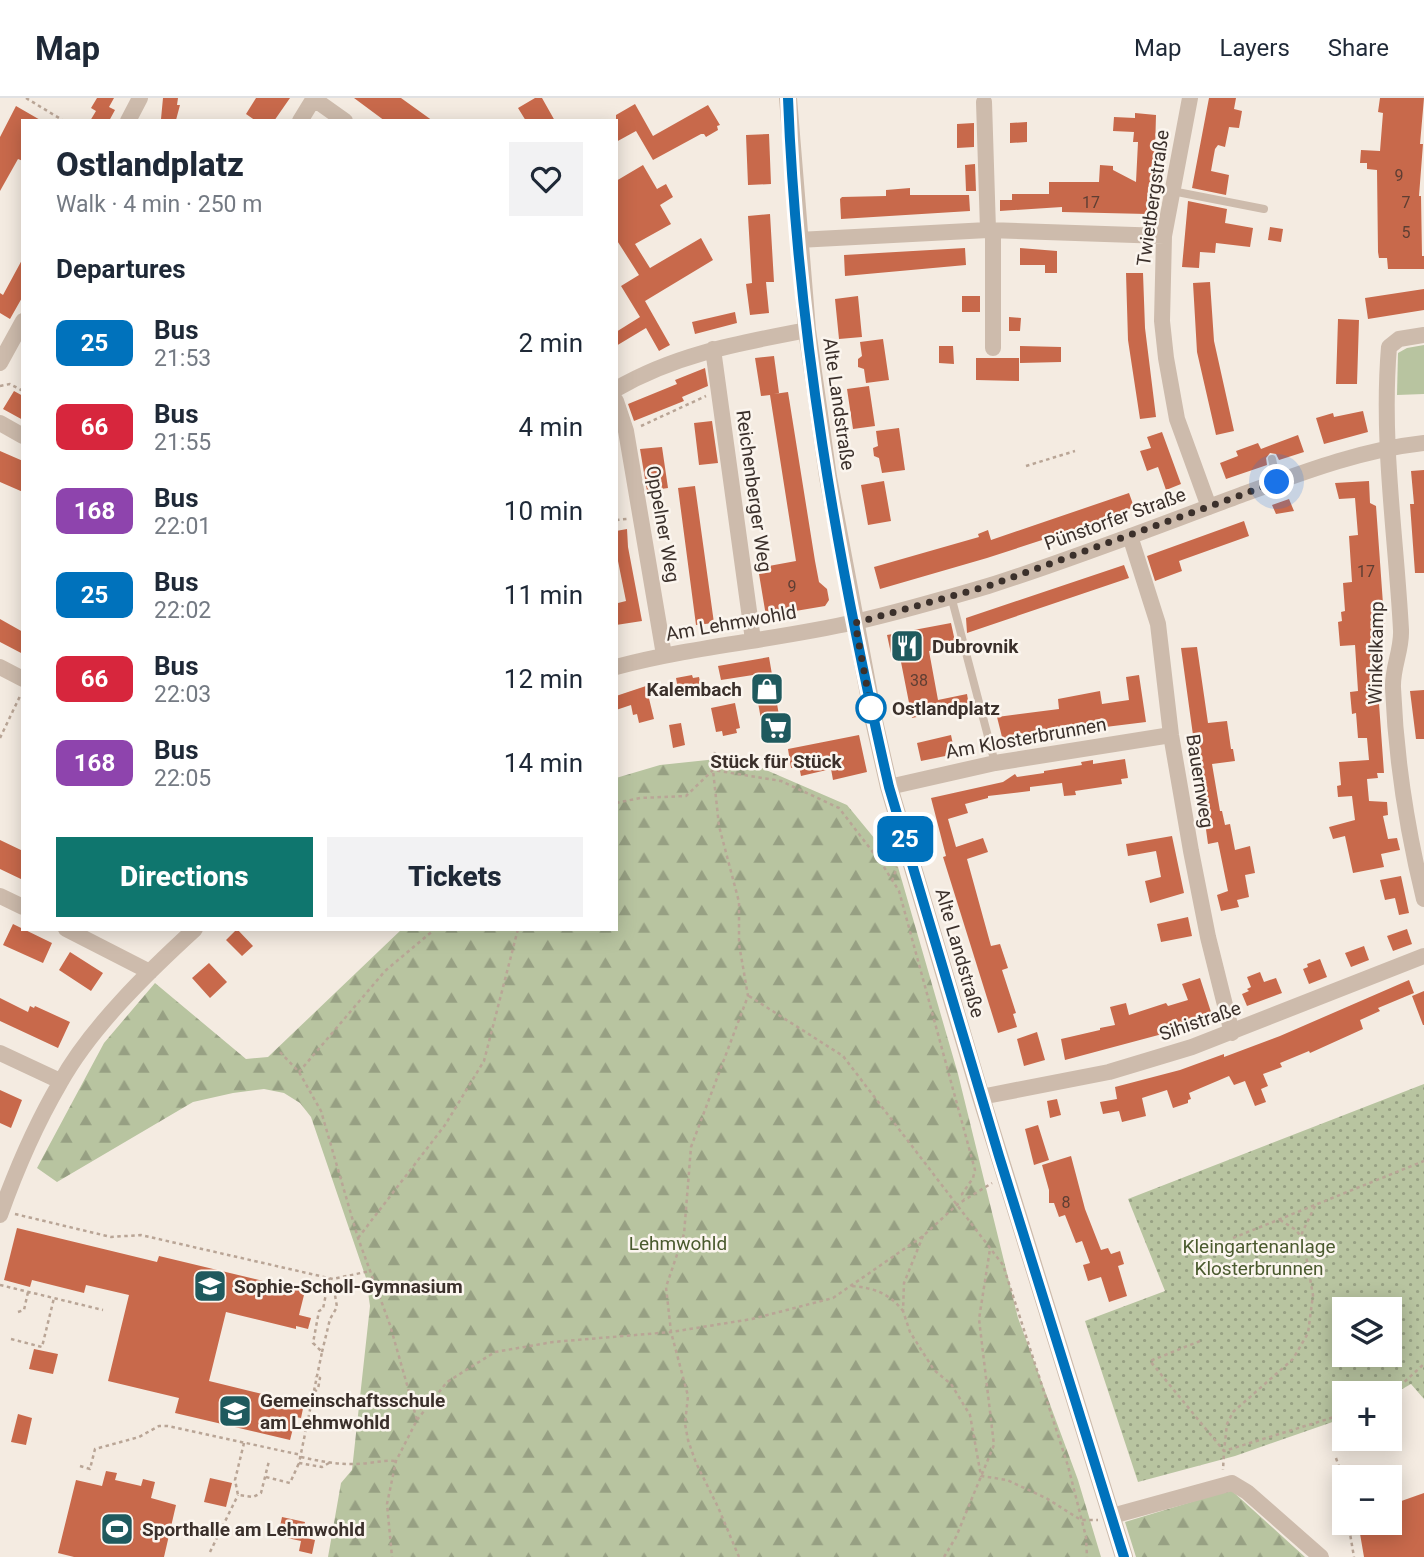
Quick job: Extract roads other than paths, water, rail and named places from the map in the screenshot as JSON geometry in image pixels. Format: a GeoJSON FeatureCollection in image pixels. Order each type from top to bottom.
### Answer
{"type":"FeatureCollection","features":[{"type":"Feature","properties":{"kind":"street"},"geometry":{"type":"LineString","coordinates":[[129,119],[139,98]]}},
{"type":"Feature","properties":{"kind":"street"},"geometry":{"type":"LineString","coordinates":[[301,119],[314,98],[342,119]]}},
{"type":"Feature","properties":{"kind":"street","name":"Alte Landstraße"},"geometry":{"type":"LineString","coordinates":[[788,98],[807,330],[828,477],[870,722],[1105,1518],[1124,1557]]}},
{"type":"Feature","properties":{"kind":"street","name":"Twietbergstraße"},"geometry":{"type":"LineString","coordinates":[[1190,98],[1164,236],[1162,321],[1166,358],[1180,429],[1209,507]]}},
{"type":"Feature","properties":{"kind":"street"},"geometry":{"type":"LineString","coordinates":[[984,102],[993,348]]}},
{"type":"Feature","properties":{"kind":"street"},"geometry":{"type":"LineString","coordinates":[[798,240],[990,230],[1164,236]]}},
{"type":"Feature","properties":{"kind":"street"},"geometry":{"type":"LineString","coordinates":[[0,363],[21,325]]}},
{"type":"Feature","properties":{"kind":"street"},"geometry":{"type":"LineString","coordinates":[[618,387],[661,366],[713,349],[807,330]]}},
{"type":"Feature","properties":{"kind":"street"},"geometry":{"type":"LineString","coordinates":[[1387,448],[1389,351],[1395,341],[1424,335]]}},
{"type":"Feature","properties":{"kind":"street","name":"Reichenberger Weg"},"geometry":{"type":"LineString","coordinates":[[713,349],[753,640]]}},
{"type":"Feature","properties":{"kind":"street","name":"Oppelner Weg"},"geometry":{"type":"LineString","coordinates":[[618,407],[625,428],[664,656]]}},
{"type":"Feature","properties":{"kind":"street"},"geometry":{"type":"LineString","coordinates":[[0,423],[21,435]]}},
{"type":"Feature","properties":{"kind":"street","name":"Pünstorfer Straße"},"geometry":{"type":"LineString","coordinates":[[855,623],[988,586],[1277,482],[1387,448],[1424,443]]}},
{"type":"Feature","properties":{"kind":"street","name":"Winkelkamp"},"geometry":{"type":"LineString","coordinates":[[1387,448],[1401,636],[1394,672],[1395,707],[1406,816],[1424,899]]}},
{"type":"Feature","properties":{"kind":"street","name":"Bauernweg"},"geometry":{"type":"LineString","coordinates":[[1130,536],[1158,624],[1171,735],[1208,937],[1232,1033]]}},
{"type":"Feature","properties":{"kind":"street","name":"Am Lehmwohld"},"geometry":{"type":"LineString","coordinates":[[618,667],[855,623]]}},
{"type":"Feature","properties":{"kind":"street"},"geometry":{"type":"LineString","coordinates":[[0,667],[21,678]]}},
{"type":"Feature","properties":{"kind":"street","name":"Am Klosterbrunnen"},"geometry":{"type":"LineString","coordinates":[[889,787],[995,763],[1171,735]]}},
{"type":"Feature","properties":{"kind":"street"},"geometry":{"type":"LineString","coordinates":[[0,896],[21,906]]}},
{"type":"Feature","properties":{"kind":"street"},"geometry":{"type":"LineString","coordinates":[[70,931],[150,972]]}},
{"type":"Feature","properties":{"kind":"street"},"geometry":{"type":"LineString","coordinates":[[1,1213],[26,1150],[60,1082],[108,1018],[193,931]]}},
{"type":"Feature","properties":{"kind":"street","name":"Sihistraße"},"geometry":{"type":"LineString","coordinates":[[981,1097],[1109,1072],[1232,1033],[1424,956]]}},
{"type":"Feature","properties":{"kind":"street"},"geometry":{"type":"LineString","coordinates":[[0,1053],[60,1082]]}},
{"type":"Feature","properties":{"kind":"street"},"geometry":{"type":"LineString","coordinates":[[1105,1518],[1232,1483],[1247,1492],[1321,1557]]}},
{"type":"Feature","properties":{"kind":"lane"},"geometry":{"type":"LineString","coordinates":[[1172,191],[1264,209]]}},
{"type":"Feature","properties":{"kind":"lane"},"geometry":{"type":"LineString","coordinates":[[1272,459],[1277,482]]}},
{"type":"Feature","properties":{"kind":"lane"},"geometry":{"type":"LineString","coordinates":[[951,596],[995,763]]}},
{"type":"Feature","properties":{"kind":"place","name":"Dubrovnik"},"geometry":{"type":"Point","coordinates":[907,646]}},
{"type":"Feature","properties":{"kind":"place","name":"Kalembach"},"geometry":{"type":"Point","coordinates":[767,689]}},
{"type":"Feature","properties":{"kind":"place","name":"Ostlandplatz"},"geometry":{"type":"Point","coordinates":[871,708]}},
{"type":"Feature","properties":{"kind":"place","name":"Stück für Stück"},"geometry":{"type":"Point","coordinates":[776,728]}},
{"type":"Feature","properties":{"kind":"place","name":"Sophie-Scholl-Gymnasium"},"geometry":{"type":"Point","coordinates":[210,1286]}},
{"type":"Feature","properties":{"kind":"place","name":"Gemeinschaftsschule am Lehmwohld"},"geometry":{"type":"Point","coordinates":[235,1411]}},
{"type":"Feature","properties":{"kind":"place","name":"Sporthalle am Lehmwohld"},"geometry":{"type":"Point","coordinates":[117,1529]}},
{"type":"Feature","properties":{"kind":"park label","name":"Lehmwohld"},"geometry":{"type":"Point","coordinates":[678,1243]}},
{"type":"Feature","properties":{"kind":"park label","name":"Kleingartenanlage Klosterbrunnen"},"geometry":{"type":"Point","coordinates":[1259,1257]}}]}
